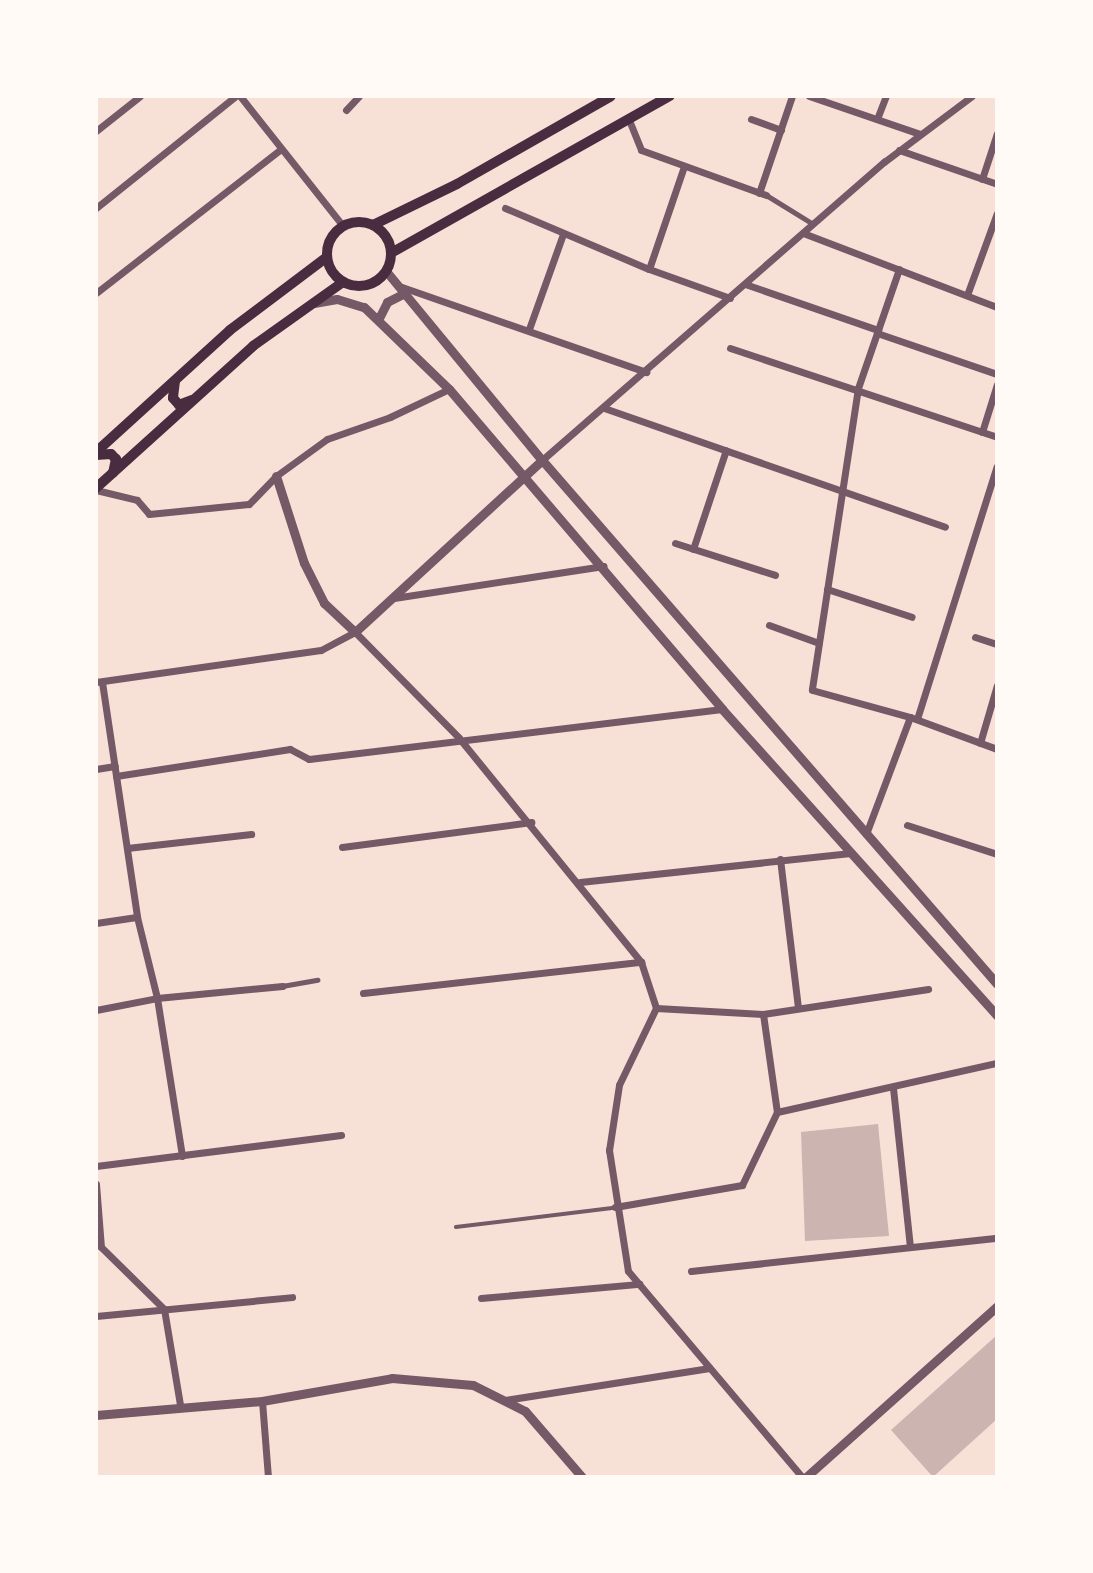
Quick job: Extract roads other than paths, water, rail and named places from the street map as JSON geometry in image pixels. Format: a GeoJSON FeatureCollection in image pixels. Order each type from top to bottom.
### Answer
{"type":"FeatureCollection","features":[{"type":"Feature","properties":{"kind":"main road"},"geometry":{"type":"LineString","coordinates":[[373,225],[457,184],[611,96]]}},
{"type":"Feature","properties":{"kind":"main road"},"geometry":{"type":"LineString","coordinates":[[391,253],[670,96]]}},
{"type":"Feature","properties":{"kind":"main road"},"geometry":{"type":"LineString","coordinates":[[96,489],[253,346],[343,282],[369,284],[386,271],[391,253],[386,236],[373,225],[361,222],[343,226],[329,242],[327,257],[332,271],[343,282]]}},
{"type":"Feature","properties":{"kind":"main road"},"geometry":{"type":"LineString","coordinates":[[96,454],[230,330],[327,257]]}},
{"type":"Feature","properties":{"kind":"main road"},"geometry":{"type":"LineString","coordinates":[[175,381],[173,398],[179,405],[195,399]]}},
{"type":"Feature","properties":{"kind":"main road"},"geometry":{"type":"LineString","coordinates":[[96,454],[111,454],[116,459],[113,472]]}},
{"type":"Feature","properties":{"kind":"street"},"geometry":{"type":"LineString","coordinates":[[96,131],[140,96]]}},
{"type":"Feature","properties":{"kind":"street"},"geometry":{"type":"LineString","coordinates":[[96,208],[238,96],[343,226]]}},
{"type":"Feature","properties":{"kind":"street"},"geometry":{"type":"LineString","coordinates":[[346,110],[359,96]]}},
{"type":"Feature","properties":{"kind":"street"},"geometry":{"type":"LineString","coordinates":[[762,194],[792,96]]}},
{"type":"Feature","properties":{"kind":"street"},"geometry":{"type":"LineString","coordinates":[[809,96],[920,134]]}},
{"type":"Feature","properties":{"kind":"street"},"geometry":{"type":"LineString","coordinates":[[877,119],[886,96]]}},
{"type":"Feature","properties":{"kind":"street"},"geometry":{"type":"LineString","coordinates":[[182,1156],[157,998],[137,917],[115,766],[99,682],[321,650],[355,632],[542,460],[899,149],[972,96]]}},
{"type":"Feature","properties":{"kind":"street"},"geometry":{"type":"LineString","coordinates":[[751,119],[781,130]]}},
{"type":"Feature","properties":{"kind":"street"},"geometry":{"type":"LineString","coordinates":[[629,120],[641,149],[762,194],[813,224]]}},
{"type":"Feature","properties":{"kind":"street"},"geometry":{"type":"LineString","coordinates":[[982,179],[997,133]]}},
{"type":"Feature","properties":{"kind":"street"},"geometry":{"type":"LineString","coordinates":[[96,293],[281,149]]}},
{"type":"Feature","properties":{"kind":"street"},"geometry":{"type":"LineString","coordinates":[[899,149],[997,184]]}},
{"type":"Feature","properties":{"kind":"street"},"geometry":{"type":"LineString","coordinates":[[649,269],[684,166]]}},
{"type":"Feature","properties":{"kind":"street"},"geometry":{"type":"LineString","coordinates":[[505,208],[649,269],[730,298]]}},
{"type":"Feature","properties":{"kind":"street"},"geometry":{"type":"LineString","coordinates":[[967,295],[997,213]]}},
{"type":"Feature","properties":{"kind":"street"},"geometry":{"type":"LineString","coordinates":[[803,233],[997,307]]}},
{"type":"Feature","properties":{"kind":"street"},"geometry":{"type":"LineString","coordinates":[[529,329],[563,234]]}},
{"type":"Feature","properties":{"kind":"street"},"geometry":{"type":"LineString","coordinates":[[899,270],[859,388],[812,690],[914,718],[997,749]]}},
{"type":"Feature","properties":{"kind":"street"},"geometry":{"type":"LineString","coordinates":[[386,271],[542,460],[997,984]]}},
{"type":"Feature","properties":{"kind":"street"},"geometry":{"type":"LineString","coordinates":[[745,284],[997,374]]}},
{"type":"Feature","properties":{"kind":"street"},"geometry":{"type":"LineString","coordinates":[[402,290],[529,329],[646,372]]}},
{"type":"Feature","properties":{"kind":"street"},"geometry":{"type":"LineString","coordinates":[[379,318],[387,302],[402,290]]}},
{"type":"Feature","properties":{"kind":"street"},"geometry":{"type":"LineString","coordinates":[[309,304],[354,301],[379,318],[449,389],[523,478],[604,566],[722,709],[997,1016]]}},
{"type":"Feature","properties":{"kind":"street"},"geometry":{"type":"LineString","coordinates":[[730,348],[859,388],[997,437]]}},
{"type":"Feature","properties":{"kind":"street"},"geometry":{"type":"LineString","coordinates":[[982,432],[997,384]]}},
{"type":"Feature","properties":{"kind":"street"},"geometry":{"type":"LineString","coordinates":[[96,489],[137,500],[149,514],[249,504],[276,476],[327,439],[390,417],[449,389]]}},
{"type":"Feature","properties":{"kind":"street"},"geometry":{"type":"LineString","coordinates":[[604,408],[945,527]]}},
{"type":"Feature","properties":{"kind":"street"},"geometry":{"type":"LineString","coordinates":[[693,549],[726,450]]}},
{"type":"Feature","properties":{"kind":"street"},"geometry":{"type":"LineString","coordinates":[[866,834],[914,718],[997,466]]}},
{"type":"Feature","properties":{"kind":"street"},"geometry":{"type":"LineString","coordinates":[[276,476],[314,583],[324,603],[459,738],[580,882],[640,962],[656,1008],[619,1085],[609,1150],[615,1207],[628,1271],[804,1477],[997,1306]]}},
{"type":"Feature","properties":{"kind":"street"},"geometry":{"type":"LineString","coordinates":[[675,543],[775,575]]}},
{"type":"Feature","properties":{"kind":"street"},"geometry":{"type":"LineString","coordinates":[[394,598],[604,566]]}},
{"type":"Feature","properties":{"kind":"street"},"geometry":{"type":"LineString","coordinates":[[827,589],[912,617]]}},
{"type":"Feature","properties":{"kind":"street"},"geometry":{"type":"LineString","coordinates":[[769,625],[819,643]]}},
{"type":"Feature","properties":{"kind":"street"},"geometry":{"type":"LineString","coordinates":[[975,637],[997,644]]}},
{"type":"Feature","properties":{"kind":"street"},"geometry":{"type":"LineString","coordinates":[[980,743],[997,685]]}},
{"type":"Feature","properties":{"kind":"street"},"geometry":{"type":"LineString","coordinates":[[116,776],[290,749],[309,759],[459,738],[722,709]]}},
{"type":"Feature","properties":{"kind":"street"},"geometry":{"type":"LineString","coordinates":[[96,769],[115,766]]}},
{"type":"Feature","properties":{"kind":"street"},"geometry":{"type":"LineString","coordinates":[[342,847],[531,822]]}},
{"type":"Feature","properties":{"kind":"street"},"geometry":{"type":"LineString","coordinates":[[906,825],[997,854]]}},
{"type":"Feature","properties":{"kind":"street"},"geometry":{"type":"LineString","coordinates":[[127,848],[251,834]]}},
{"type":"Feature","properties":{"kind":"street"},"geometry":{"type":"LineString","coordinates":[[580,882],[850,853]]}},
{"type":"Feature","properties":{"kind":"street"},"geometry":{"type":"LineString","coordinates":[[780,859],[798,1008]]}},
{"type":"Feature","properties":{"kind":"street"},"geometry":{"type":"LineString","coordinates":[[96,923],[137,917]]}},
{"type":"Feature","properties":{"kind":"street"},"geometry":{"type":"LineString","coordinates":[[363,993],[640,962]]}},
{"type":"Feature","properties":{"kind":"street"},"geometry":{"type":"LineString","coordinates":[[96,1010],[157,998],[317,980]]}},
{"type":"Feature","properties":{"kind":"street"},"geometry":{"type":"LineString","coordinates":[[656,1008],[763,1014],[928,989]]}},
{"type":"Feature","properties":{"kind":"street"},"geometry":{"type":"LineString","coordinates":[[985,1003],[997,1001]]}},
{"type":"Feature","properties":{"kind":"street"},"geometry":{"type":"LineString","coordinates":[[615,1207],[742,1185],[777,1112],[763,1014]]}},
{"type":"Feature","properties":{"kind":"street"},"geometry":{"type":"LineString","coordinates":[[777,1112],[997,1063]]}},
{"type":"Feature","properties":{"kind":"street"},"geometry":{"type":"LineString","coordinates":[[893,1088],[910,1246]]}},
{"type":"Feature","properties":{"kind":"street"},"geometry":{"type":"LineString","coordinates":[[96,1166],[341,1135]]}},
{"type":"Feature","properties":{"kind":"street"},"geometry":{"type":"LineString","coordinates":[[96,1184],[98,1231],[102,1247],[164,1309],[180,1405]]}},
{"type":"Feature","properties":{"kind":"street"},"geometry":{"type":"LineString","coordinates":[[691,1271],[997,1238]]}},
{"type":"Feature","properties":{"kind":"street"},"geometry":{"type":"LineString","coordinates":[[481,1298],[639,1284]]}},
{"type":"Feature","properties":{"kind":"street"},"geometry":{"type":"LineString","coordinates":[[96,1315],[292,1297]]}},
{"type":"Feature","properties":{"kind":"street"},"geometry":{"type":"LineString","coordinates":[[504,1400],[710,1368]]}},
{"type":"Feature","properties":{"kind":"street"},"geometry":{"type":"LineString","coordinates":[[96,1415],[180,1405],[262,1401],[392,1378],[474,1385],[525,1411],[582,1477]]}},
{"type":"Feature","properties":{"kind":"street"},"geometry":{"type":"LineString","coordinates":[[262,1401],[268,1477]]}},
{"type":"Feature","properties":{"kind":"lane"},"geometry":{"type":"LineString","coordinates":[[456,1227],[615,1207]]}}]}
